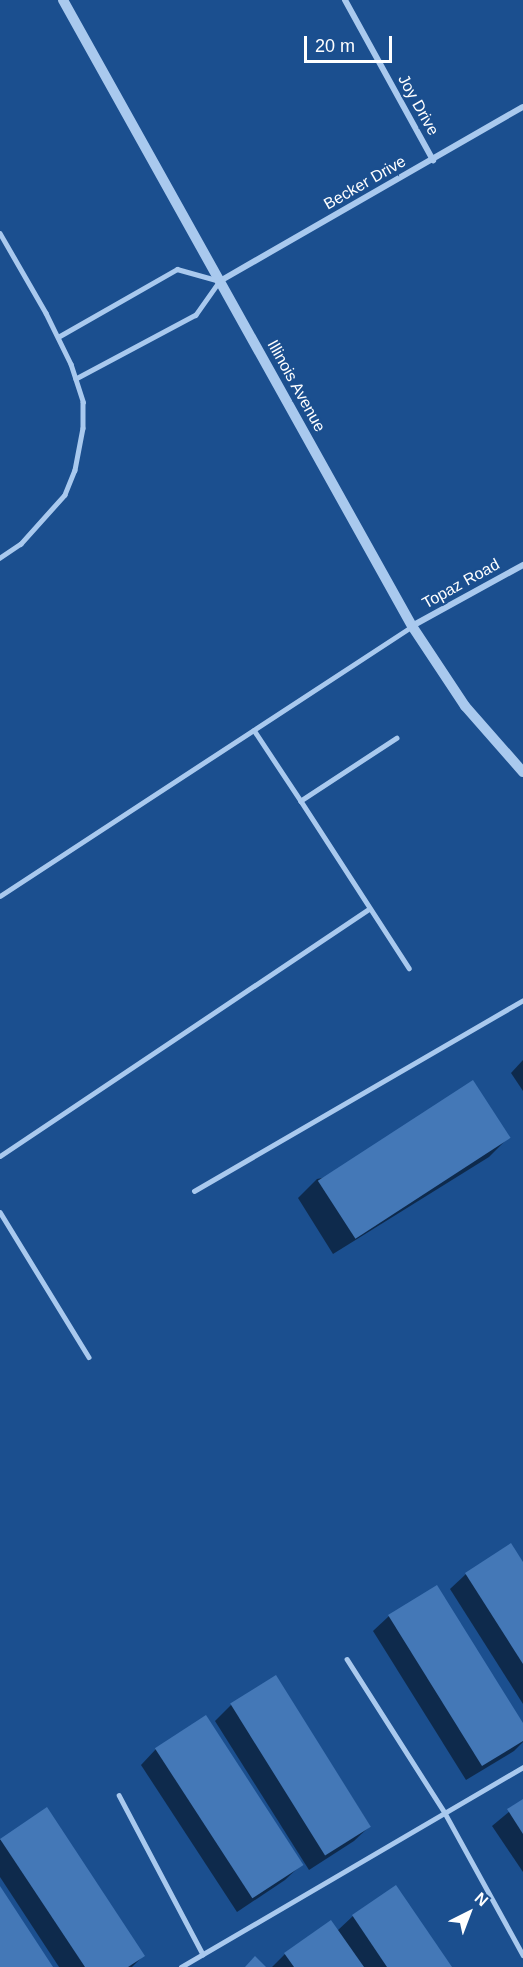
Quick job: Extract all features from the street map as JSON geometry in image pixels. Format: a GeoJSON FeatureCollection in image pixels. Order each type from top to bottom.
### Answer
{"type":"FeatureCollection","features":[{"type":"Feature","properties":{"kind":"street","name":"Illinois Avenue"},"geometry":{"type":"LineString","coordinates":[[63,0],[412,626],[465,706],[523,772]]}},
{"type":"Feature","properties":{"kind":"street","name":"Joy Drive"},"geometry":{"type":"LineString","coordinates":[[345,0],[433,160]]}},
{"type":"Feature","properties":{"kind":"street","name":"Becker Drive"},"geometry":{"type":"LineString","coordinates":[[220,281],[523,107]]}},
{"type":"Feature","properties":{"kind":"street","name":"Topaz Road"},"geometry":{"type":"LineString","coordinates":[[412,626],[523,565]]}},
{"type":"Feature","properties":{"kind":"lane"},"geometry":{"type":"LineString","coordinates":[[0,233],[58,337],[83,402],[83,428],[75,470],[65,495],[21,544],[0,558]]}},
{"type":"Feature","properties":{"kind":"lane"},"geometry":{"type":"LineString","coordinates":[[58,337],[177,269],[220,281],[196,315],[76,379]]}},
{"type":"Feature","properties":{"kind":"lane"},"geometry":{"type":"LineString","coordinates":[[0,896],[412,626]]}},
{"type":"Feature","properties":{"kind":"lane"},"geometry":{"type":"LineString","coordinates":[[254,730],[409,968]]}},
{"type":"Feature","properties":{"kind":"lane"},"geometry":{"type":"LineString","coordinates":[[301,801],[397,738]]}},
{"type":"Feature","properties":{"kind":"lane"},"geometry":{"type":"LineString","coordinates":[[0,1156],[369,909]]}},
{"type":"Feature","properties":{"kind":"lane"},"geometry":{"type":"LineString","coordinates":[[194,1191],[523,1000]]}},
{"type":"Feature","properties":{"kind":"lane"},"geometry":{"type":"LineString","coordinates":[[0,1212],[89,1356]]}},
{"type":"Feature","properties":{"kind":"lane"},"geometry":{"type":"LineString","coordinates":[[347,1659],[445,1813],[523,1955]]}},
{"type":"Feature","properties":{"kind":"lane"},"geometry":{"type":"LineString","coordinates":[[181,1967],[523,1767]]}},
{"type":"Feature","properties":{"kind":"lane"},"geometry":{"type":"LineString","coordinates":[[119,1795],[203,1954]]}},
{"type":"Feature","properties":{"kind":"building"},"geometry":{"type":"Polygon","coordinates":[[[473,1080],[511,1138],[355,1239],[318,1181],[473,1080]]]}},
{"type":"Feature","properties":{"kind":"building"},"geometry":{"type":"Polygon","coordinates":[[[511,1543],[523,1562],[523,1664],[465,1573],[511,1543]]]}},
{"type":"Feature","properties":{"kind":"building"},"geometry":{"type":"Polygon","coordinates":[[[437,1585],[523,1723],[523,1741],[482,1766],[388,1615],[437,1585]]]}},
{"type":"Feature","properties":{"kind":"building"},"geometry":{"type":"Polygon","coordinates":[[[276,1675],[371,1827],[325,1855],[230,1704],[276,1675]]]}},
{"type":"Feature","properties":{"kind":"building"},"geometry":{"type":"Polygon","coordinates":[[[206,1715],[303,1865],[252,1898],[155,1748],[206,1715]]]}},
{"type":"Feature","properties":{"kind":"building"},"geometry":{"type":"Polygon","coordinates":[[[523,1799],[523,1834],[507,1809],[523,1799]]]}},
{"type":"Feature","properties":{"kind":"building"},"geometry":{"type":"Polygon","coordinates":[[[47,1807],[145,1956],[128,1967],[85,1967],[0,1839],[47,1807]]]}},
{"type":"Feature","properties":{"kind":"building"},"geometry":{"type":"Polygon","coordinates":[[[396,1885],[452,1967],[387,1967],[352,1915],[396,1885]]]}},
{"type":"Feature","properties":{"kind":"building"},"geometry":{"type":"Polygon","coordinates":[[[0,1886],[53,1967],[0,1967],[0,1886]]]}},
{"type":"Feature","properties":{"kind":"building"},"geometry":{"type":"Polygon","coordinates":[[[331,1920],[364,1967],[294,1967],[284,1953],[331,1920]]]}},
{"type":"Feature","properties":{"kind":"building"},"geometry":{"type":"Polygon","coordinates":[[[255,1956],[266,1967],[245,1967],[255,1956]]]}}]}
